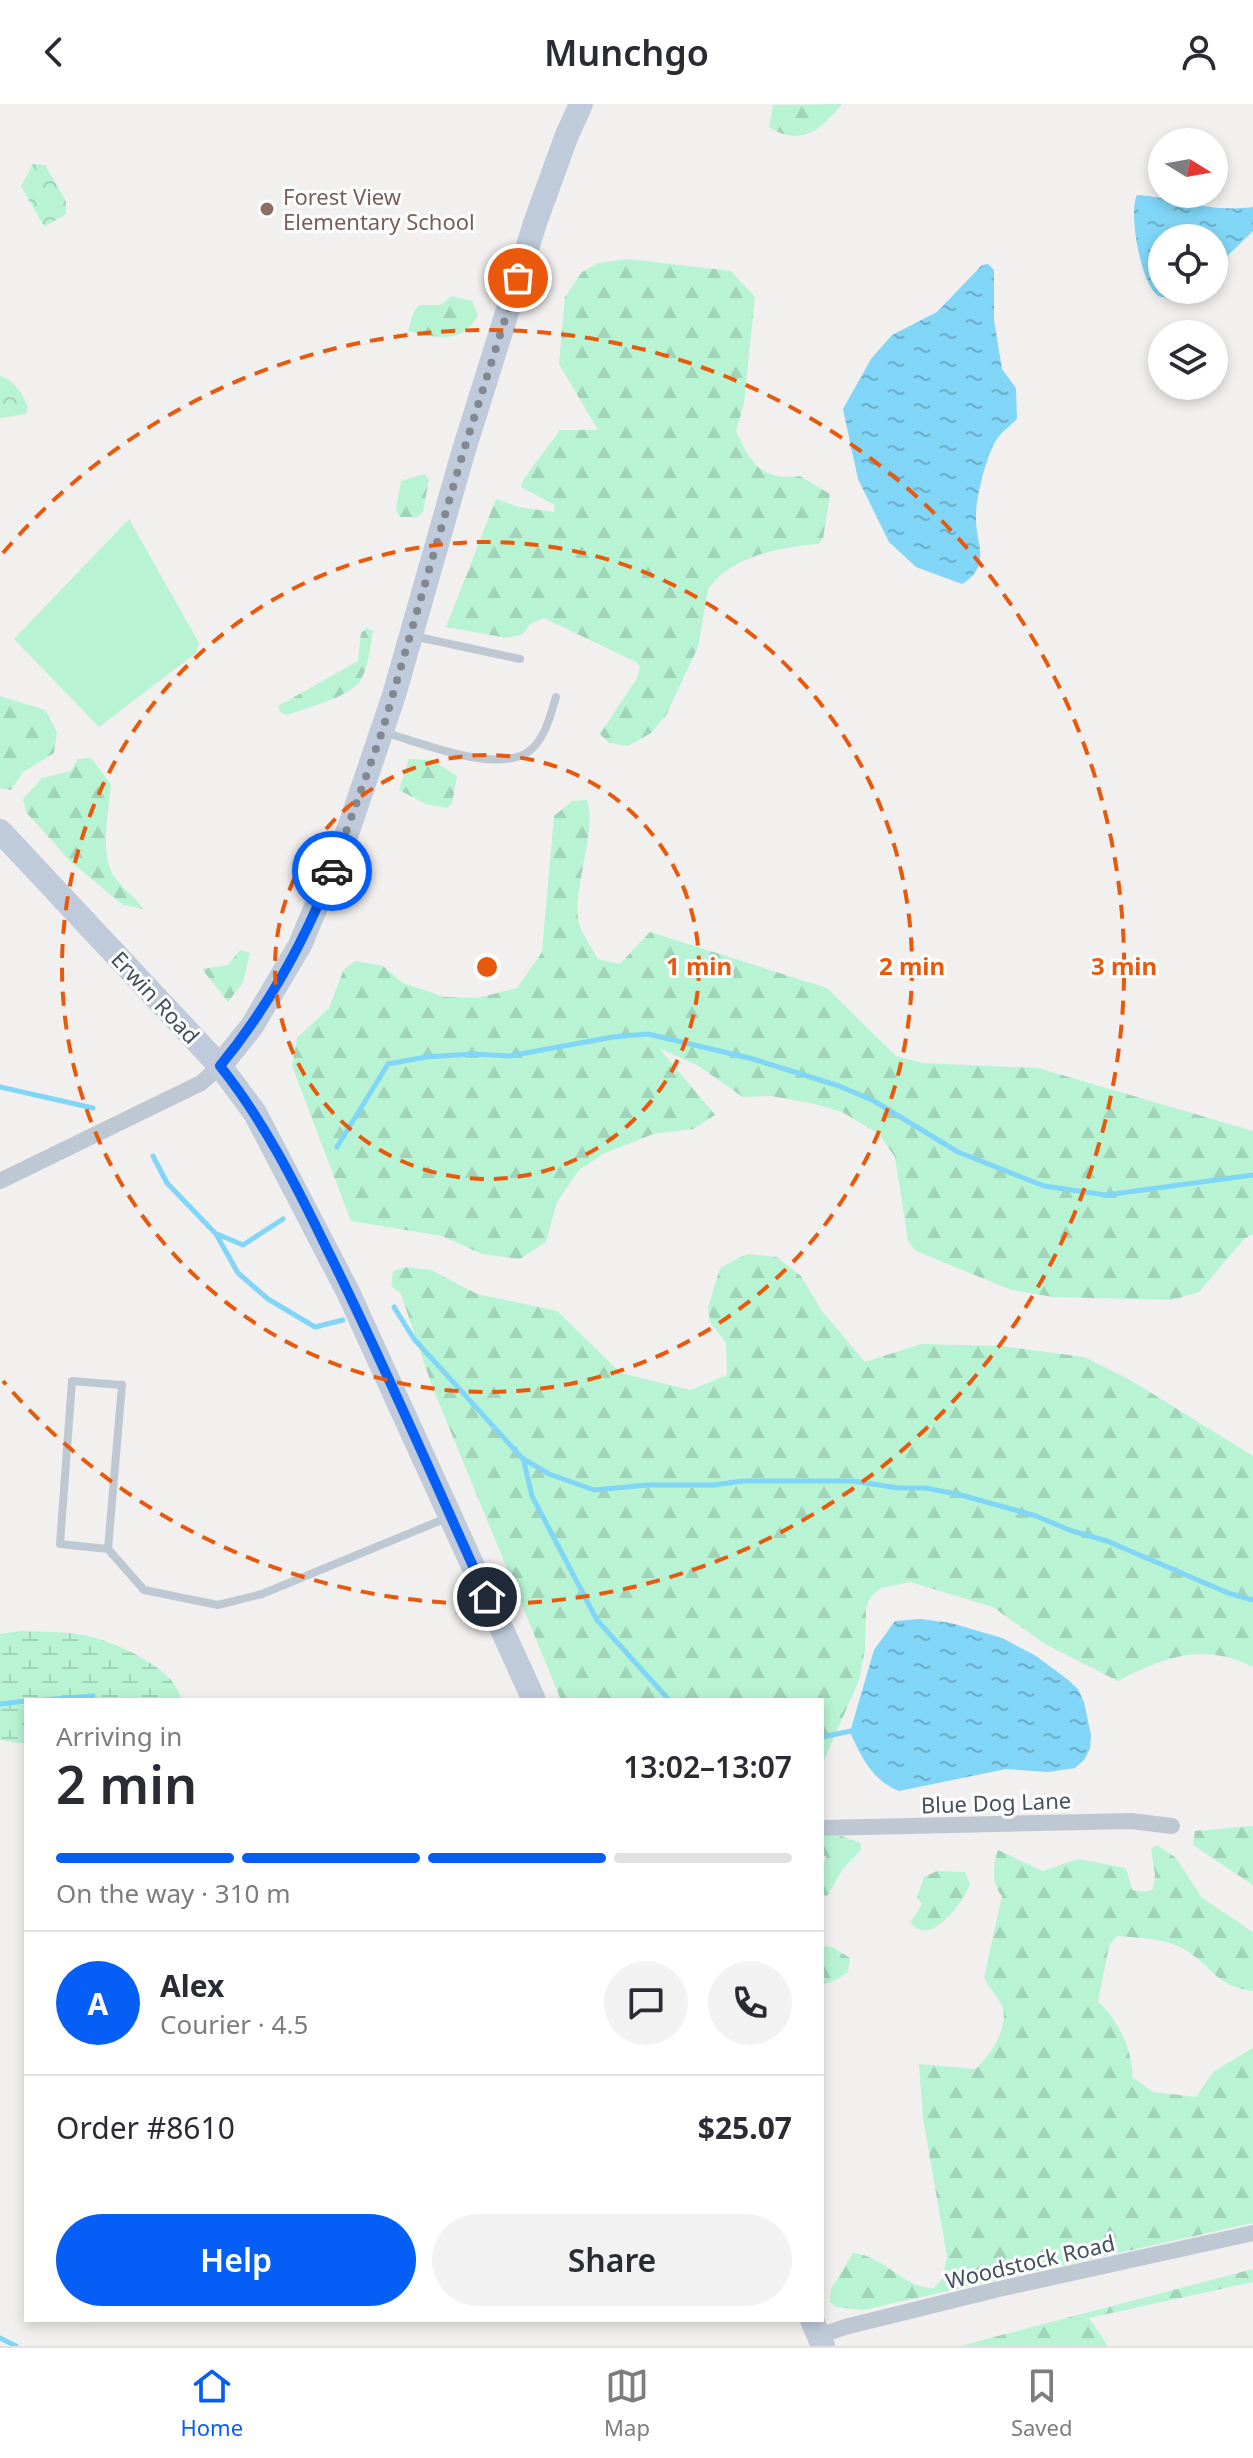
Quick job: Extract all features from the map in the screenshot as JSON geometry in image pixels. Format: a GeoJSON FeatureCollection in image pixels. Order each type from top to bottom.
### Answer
{"type":"FeatureCollection","features":[{"type":"Feature","properties":{"kind":"street"},"geometry":{"type":"LineString","coordinates":[[0,1181],[201,1083],[220,1066],[252,1026],[308,931],[349,828],[382,732],[463,453],[536,220],[581,104]]}},
{"type":"Feature","properties":{"kind":"street","name":"Erwin Road"},"geometry":{"type":"LineString","coordinates":[[0,831],[220,1066],[255,1113],[348,1292],[533,1698]]}},
{"type":"Feature","properties":{"kind":"street","name":"Blue Dog Lane"},"geometry":{"type":"LineString","coordinates":[[824,1828],[1131,1821],[1172,1826]]}},
{"type":"Feature","properties":{"kind":"street","name":"Woodstock Road"},"geometry":{"type":"LineString","coordinates":[[818,2334],[999,2289],[1253,2233]]}},
{"type":"Feature","properties":{"kind":"lane"},"geometry":{"type":"LineString","coordinates":[[412,636],[520,659]]}},
{"type":"Feature","properties":{"kind":"lane"},"geometry":{"type":"LineString","coordinates":[[382,732],[485,760],[510,760],[530,751],[546,728],[556,697]]}},
{"type":"Feature","properties":{"kind":"lane"},"geometry":{"type":"LineString","coordinates":[[108,1549],[122,1385],[72,1381],[60,1544],[108,1549],[144,1590],[218,1605],[262,1594],[450,1516]]}},
{"type":"Feature","properties":{"kind":"green space"},"geometry":{"type":"Polygon","coordinates":[[[842,104],[810,133],[791,136],[769,127],[773,105],[842,104]]]}},
{"type":"Feature","properties":{"kind":"green space"},"geometry":{"type":"Polygon","coordinates":[[[33,164],[45,165],[66,201],[66,214],[44,227],[21,186],[33,164]]]}},
{"type":"Feature","properties":{"kind":"green space"},"geometry":{"type":"Polygon","coordinates":[[[628,259],[731,271],[755,297],[744,403],[736,431],[746,452],[766,472],[776,476],[800,476],[830,494],[823,539],[818,544],[772,551],[742,562],[729,569],[708,590],[698,647],[666,715],[651,733],[628,746],[609,743],[600,734],[636,680],[640,667],[636,662],[544,618],[530,624],[523,634],[507,638],[446,627],[496,499],[519,507],[554,512],[555,505],[521,487],[523,480],[560,430],[598,430],[559,364],[565,297],[582,272],[598,263],[628,259]]]}},
{"type":"Feature","properties":{"kind":"green space"},"geometry":{"type":"Polygon","coordinates":[[[452,296],[472,301],[478,315],[465,331],[438,337],[408,331],[419,305],[440,305],[452,296]]]}},
{"type":"Feature","properties":{"kind":"green space"},"geometry":{"type":"Polygon","coordinates":[[[0,376],[14,384],[20,392],[28,407],[26,414],[0,418],[0,376]]]}},
{"type":"Feature","properties":{"kind":"green space"},"geometry":{"type":"Polygon","coordinates":[[[425,474],[429,480],[423,512],[417,517],[400,517],[396,509],[401,481],[425,474]]]}},
{"type":"Feature","properties":{"kind":"green space"},"geometry":{"type":"Polygon","coordinates":[[[129,519],[199,643],[196,653],[99,727],[14,639],[129,519]]]}},
{"type":"Feature","properties":{"kind":"green space"},"geometry":{"type":"Polygon","coordinates":[[[367,628],[373,631],[369,657],[355,687],[338,697],[287,715],[280,712],[278,706],[358,661],[361,633],[367,628]]]}},
{"type":"Feature","properties":{"kind":"green space"},"geometry":{"type":"Polygon","coordinates":[[[0,696],[45,710],[57,732],[54,753],[23,772],[11,790],[0,788],[0,696]]]}},
{"type":"Feature","properties":{"kind":"green space"},"geometry":{"type":"Polygon","coordinates":[[[91,758],[111,784],[106,832],[109,867],[117,881],[143,909],[123,905],[71,862],[26,812],[23,799],[42,778],[71,771],[78,759],[91,758]]]}},
{"type":"Feature","properties":{"kind":"green space"},"geometry":{"type":"Polygon","coordinates":[[[409,759],[432,760],[457,776],[452,803],[447,808],[426,804],[399,790],[409,759]]]}},
{"type":"Feature","properties":{"kind":"green space"},"geometry":{"type":"Polygon","coordinates":[[[587,800],[589,826],[579,890],[578,919],[598,959],[620,964],[650,932],[827,988],[896,1056],[923,1063],[1038,1068],[1253,1131],[1253,1234],[1244,1239],[1199,1292],[1172,1300],[1053,1297],[1011,1290],[916,1251],[908,1241],[895,1157],[879,1134],[842,1112],[815,1104],[771,1096],[743,1097],[697,1065],[659,1048],[715,1115],[693,1129],[653,1134],[603,1154],[579,1170],[557,1202],[546,1242],[520,1259],[482,1254],[442,1236],[351,1221],[292,1066],[297,1038],[329,1008],[344,969],[356,961],[383,966],[403,983],[445,997],[477,998],[517,988],[542,952],[554,816],[572,801],[587,800]]]}},
{"type":"Feature","properties":{"kind":"green space"},"geometry":{"type":"Polygon","coordinates":[[[240,950],[250,953],[243,982],[228,1002],[202,969],[228,965],[240,950]]]}},
{"type":"Feature","properties":{"kind":"green space"},"geometry":{"type":"Polygon","coordinates":[[[747,1254],[777,1257],[801,1276],[822,1311],[865,1362],[921,1344],[1000,1346],[1084,1357],[1132,1381],[1253,1456],[1253,1667],[1235,1659],[1201,1654],[1168,1659],[1118,1681],[1045,1644],[993,1607],[910,1582],[882,1588],[871,1596],[866,1608],[865,1650],[859,1680],[824,1760],[824,1698],[560,1698],[432,1386],[401,1294],[391,1286],[393,1271],[407,1267],[431,1270],[477,1294],[557,1311],[621,1373],[691,1390],[727,1375],[726,1343],[710,1322],[708,1308],[720,1268],[747,1254]]]}},
{"type":"Feature","properties":{"kind":"green space"},"geometry":{"type":"Polygon","coordinates":[[[63,1632],[100,1639],[158,1668],[178,1689],[180,1698],[24,1698],[24,1744],[0,1740],[0,1634],[63,1632]]]}},
{"type":"Feature","properties":{"kind":"green space"},"geometry":{"type":"Polygon","coordinates":[[[1253,1826],[1253,1885],[1193,1845],[1195,1831],[1253,1826]]]}},
{"type":"Feature","properties":{"kind":"green space"},"geometry":{"type":"Polygon","coordinates":[[[824,1836],[841,1836],[861,1843],[861,1850],[842,1870],[828,1895],[824,1896],[824,1862],[824,1836]]]}},
{"type":"Feature","properties":{"kind":"green space"},"geometry":{"type":"Polygon","coordinates":[[[1157,1845],[1176,1858],[1202,1898],[1253,1932],[1253,1991],[1224,1982],[1190,1953],[1173,1944],[1117,1936],[1109,1946],[1098,2002],[1123,2036],[1132,2077],[1153,2092],[1196,2097],[1213,2072],[1253,2048],[1253,2223],[863,2310],[836,2307],[830,2302],[831,2289],[853,2253],[875,2260],[923,2287],[934,2288],[943,2278],[947,2256],[923,2118],[919,2064],[975,2069],[987,2057],[1001,2032],[1002,2006],[984,1978],[1002,1896],[994,1874],[998,1850],[1043,1871],[1078,1859],[1126,1868],[1132,1890],[1147,1892],[1153,1889],[1155,1875],[1151,1849],[1157,1845]]]}},
{"type":"Feature","properties":{"kind":"green space"},"geometry":{"type":"Polygon","coordinates":[[[937,1871],[965,1872],[970,1884],[963,1898],[943,1922],[921,1930],[910,1923],[922,1904],[917,1897],[924,1877],[937,1871]]]}},
{"type":"Feature","properties":{"kind":"green space"},"geometry":{"type":"Polygon","coordinates":[[[824,1946],[832,1947],[850,1958],[848,1972],[824,1984],[824,1946]]]}},
{"type":"Feature","properties":{"kind":"green space"},"geometry":{"type":"Polygon","coordinates":[[[1253,2269],[1253,2282],[1089,2318],[1108,2346],[960,2346],[1253,2269]]]}},
{"type":"Feature","properties":{"kind":"water"},"geometry":{"type":"Polygon","coordinates":[[[1137,195],[1148,196],[1148,208],[1253,207],[1253,231],[1228,255],[1228,224],[1148,224],[1148,281],[1135,233],[1137,195]]]}},
{"type":"Feature","properties":{"kind":"water"},"geometry":{"type":"Polygon","coordinates":[[[988,264],[994,270],[994,320],[1002,369],[1016,388],[1017,419],[997,439],[988,458],[976,508],[980,562],[971,577],[962,584],[916,567],[889,542],[858,479],[843,409],[871,359],[892,335],[937,312],[982,265],[988,264]]]}},
{"type":"Feature","properties":{"kind":"water"},"geometry":{"type":"Polygon","coordinates":[[[921,1619],[951,1623],[1002,1638],[1036,1656],[1067,1679],[1078,1689],[1084,1702],[1091,1735],[1090,1749],[1084,1760],[1075,1768],[1048,1772],[1006,1769],[899,1791],[875,1775],[850,1732],[874,1650],[895,1621],[921,1619]]]}},
{"type":"Feature","properties":{"kind":"waterway"},"geometry":{"type":"LineString","coordinates":[[337,1147],[388,1064],[426,1057],[473,1054],[509,1056],[613,1037],[648,1034],[753,1059],[839,1086],[874,1101],[958,1152],[1044,1186],[1106,1195],[1253,1175]]}},
{"type":"Feature","properties":{"kind":"waterway"},"geometry":{"type":"LineString","coordinates":[[0,1087],[93,1108]]}},
{"type":"Feature","properties":{"kind":"waterway"},"geometry":{"type":"LineString","coordinates":[[153,1156],[167,1183],[216,1234],[238,1273],[268,1299],[315,1327],[343,1320]]}},
{"type":"Feature","properties":{"kind":"waterway"},"geometry":{"type":"LineString","coordinates":[[217,1234],[243,1245],[283,1219]]}},
{"type":"Feature","properties":{"kind":"waterway"},"geometry":{"type":"LineString","coordinates":[[394,1307],[414,1339],[522,1458],[549,1474],[594,1490],[743,1481],[853,1481],[898,1488],[926,1488],[1036,1516],[1107,1541],[1228,1593],[1253,1600]]}},
{"type":"Feature","properties":{"kind":"waterway"},"geometry":{"type":"LineString","coordinates":[[523,1458],[532,1496],[597,1620],[667,1698]]}},
{"type":"Feature","properties":{"kind":"waterway"},"geometry":{"type":"LineString","coordinates":[[68,1698],[93,1696]]}},
{"type":"Feature","properties":{"kind":"waterway"},"geometry":{"type":"LineString","coordinates":[[0,1704],[24,1701]]}},
{"type":"Feature","properties":{"kind":"waterway"},"geometry":{"type":"LineString","coordinates":[[824,1737],[856,1730]]}},
{"type":"Feature","properties":{"kind":"waterway"},"geometry":{"type":"LineString","coordinates":[[0,2338],[16,2346]]}},
{"type":"Feature","properties":{"kind":"way so far"},"geometry":{"type":"LineString","coordinates":[[332,871],[382,732],[463,453],[518,278]]}},
{"type":"Feature","properties":{"kind":"place","name":"Forest View Elementary School"},"geometry":{"type":"Point","coordinates":[267,209]}},
{"type":"Feature","properties":{"kind":"route"},"geometry":{"type":"LineString","coordinates":[[332,871],[308,931],[281,981],[252,1026],[220,1066],[255,1113],[316,1226],[487,1597]]}}]}
